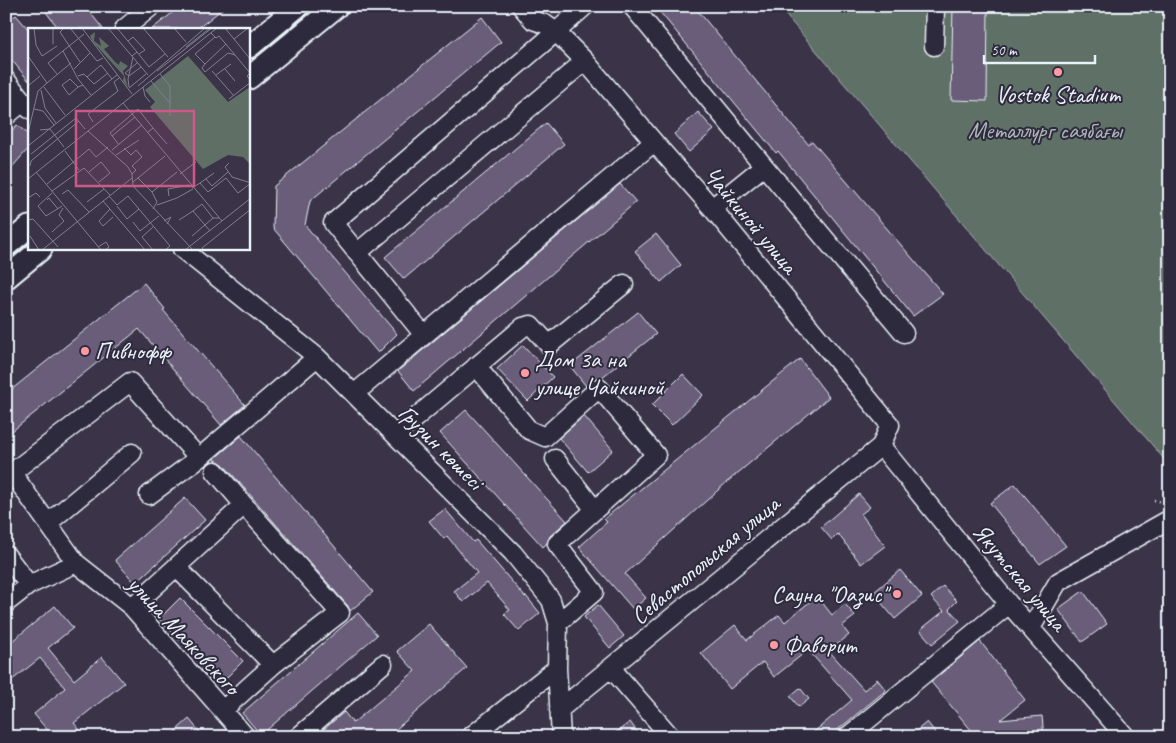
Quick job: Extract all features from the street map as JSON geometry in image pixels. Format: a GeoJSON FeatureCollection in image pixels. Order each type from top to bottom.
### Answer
{"type":"FeatureCollection","features":[{"type":"Feature","properties":{"kind":"main road"},"geometry":{"type":"LineString","coordinates":[[250,46],[298,6]]}},
{"type":"Feature","properties":{"kind":"main road"},"geometry":{"type":"LineString","coordinates":[[250,77],[338,6]]}},
{"type":"Feature","properties":{"kind":"main road"},"geometry":{"type":"LineString","coordinates":[[6,246],[28,229]]}},
{"type":"Feature","properties":{"kind":"main road"},"geometry":{"type":"LineString","coordinates":[[6,278],[40,250]]}},
{"type":"Feature","properties":{"kind":"street"},"geometry":{"type":"LineString","coordinates":[[125,28],[152,6]]}},
{"type":"Feature","properties":{"kind":"street","name":"Чайкиной улица"},"geometry":{"type":"LineString","coordinates":[[520,6],[533,20],[545,24],[556,32],[585,61],[712,208],[890,425],[881,446]]}},
{"type":"Feature","properties":{"kind":"street"},"geometry":{"type":"LineString","coordinates":[[424,335],[333,223],[584,6]]}},
{"type":"Feature","properties":{"kind":"street"},"geometry":{"type":"LineString","coordinates":[[632,6],[904,333]]}},
{"type":"Feature","properties":{"kind":"street"},"geometry":{"type":"LineString","coordinates":[[934,46],[935,6]]}},
{"type":"Feature","properties":{"kind":"street"},"geometry":{"type":"LineString","coordinates":[[357,253],[585,61]]}},
{"type":"Feature","properties":{"kind":"street"},"geometry":{"type":"LineString","coordinates":[[6,80],[26,105],[6,116]]}},
{"type":"Feature","properties":{"kind":"street"},"geometry":{"type":"LineString","coordinates":[[354,394],[654,142]]}},
{"type":"Feature","properties":{"kind":"street"},"geometry":{"type":"LineString","coordinates":[[712,208],[764,166]]}},
{"type":"Feature","properties":{"kind":"street","name":"Грузин көшесі"},"geometry":{"type":"LineString","coordinates":[[183,250],[317,356],[513,553],[551,600],[558,623],[557,668],[561,737]]}},
{"type":"Feature","properties":{"kind":"street"},"geometry":{"type":"LineString","coordinates":[[395,435],[522,327],[531,325],[549,345],[624,284]]}},
{"type":"Feature","properties":{"kind":"street"},"geometry":{"type":"LineString","coordinates":[[149,495],[199,458],[317,356]]}},
{"type":"Feature","properties":{"kind":"street"},"geometry":{"type":"LineString","coordinates":[[476,366],[529,430],[545,437],[599,388],[656,455],[557,544],[594,592],[558,623]]}},
{"type":"Feature","properties":{"kind":"street"},"geometry":{"type":"LineString","coordinates":[[9,475],[130,382],[199,458]]}},
{"type":"Feature","properties":{"kind":"street","name":"Якутская улица"},"geometry":{"type":"LineString","coordinates":[[881,446],[1009,604],[1125,737]]}},
{"type":"Feature","properties":{"kind":"street","name":"Севастопольская улица"},"geometry":{"type":"LineString","coordinates":[[560,710],[881,446]]}},
{"type":"Feature","properties":{"kind":"street"},"geometry":{"type":"LineString","coordinates":[[48,524],[132,453]]}},
{"type":"Feature","properties":{"kind":"street"},"geometry":{"type":"LineString","coordinates":[[555,459],[595,510]]}},
{"type":"Feature","properties":{"kind":"street"},"geometry":{"type":"LineString","coordinates":[[215,471],[340,613],[273,666],[223,710]]}},
{"type":"Feature","properties":{"kind":"street","name":"улица Маяковского"},"geometry":{"type":"LineString","coordinates":[[9,475],[76,563],[132,607],[246,737]]}},
{"type":"Feature","properties":{"kind":"street"},"geometry":{"type":"LineString","coordinates":[[132,607],[244,505]]}},
{"type":"Feature","properties":{"kind":"street"},"geometry":{"type":"LineString","coordinates":[[1031,628],[1058,582],[1170,519]]}},
{"type":"Feature","properties":{"kind":"street"},"geometry":{"type":"LineString","coordinates":[[6,555],[29,585]]}},
{"type":"Feature","properties":{"kind":"street"},"geometry":{"type":"LineString","coordinates":[[6,603],[29,585],[76,563]]}},
{"type":"Feature","properties":{"kind":"street"},"geometry":{"type":"LineString","coordinates":[[176,567],[273,666]]}},
{"type":"Feature","properties":{"kind":"street"},"geometry":{"type":"LineString","coordinates":[[847,737],[1009,604]]}},
{"type":"Feature","properties":{"kind":"street"},"geometry":{"type":"LineString","coordinates":[[298,737],[383,664]]}},
{"type":"Feature","properties":{"kind":"street"},"geometry":{"type":"LineString","coordinates":[[470,737],[557,668]]}},
{"type":"Feature","properties":{"kind":"street"},"geometry":{"type":"LineString","coordinates":[[611,668],[671,737]]}},
{"type":"Feature","properties":{"kind":"path"},"geometry":{"type":"LineString","coordinates":[[1154,500],[1170,503]]}},
{"type":"Feature","properties":{"kind":"green space","name":"Металлург саябағы"},"geometry":{"type":"Polygon","coordinates":[[[778,6],[1170,6],[1170,466],[778,6]]]}},
{"type":"Feature","properties":{"kind":"building"},"geometry":{"type":"Polygon","coordinates":[[[53,6],[85,6],[102,28],[58,28],[46,12],[53,6]]]}},
{"type":"Feature","properties":{"kind":"building"},"geometry":{"type":"Polygon","coordinates":[[[181,6],[226,6],[198,28],[153,28],[181,6]]]}},
{"type":"Feature","properties":{"kind":"building"},"geometry":{"type":"Polygon","coordinates":[[[655,6],[694,6],[808,144],[812,141],[943,294],[913,316],[778,151],[776,153],[655,6]]]}},
{"type":"Feature","properties":{"kind":"building"},"geometry":{"type":"Polygon","coordinates":[[[953,6],[988,6],[987,101],[951,100],[953,6]]]}},
{"type":"Feature","properties":{"kind":"building"},"geometry":{"type":"Polygon","coordinates":[[[16,15],[28,29],[28,80],[6,53],[6,23],[16,15]]]}},
{"type":"Feature","properties":{"kind":"building"},"geometry":{"type":"Polygon","coordinates":[[[482,17],[501,42],[310,201],[305,225],[397,334],[378,353],[273,228],[274,186],[482,17]]]}},
{"type":"Feature","properties":{"kind":"building"},"geometry":{"type":"Polygon","coordinates":[[[698,112],[714,130],[689,152],[674,134],[698,112]]]}},
{"type":"Feature","properties":{"kind":"building"},"geometry":{"type":"Polygon","coordinates":[[[546,123],[564,144],[404,279],[385,257],[546,123]]]}},
{"type":"Feature","properties":{"kind":"building"},"geometry":{"type":"Polygon","coordinates":[[[17,125],[28,134],[28,149],[6,174],[6,137],[17,125]]]}},
{"type":"Feature","properties":{"kind":"building"},"geometry":{"type":"Polygon","coordinates":[[[620,184],[636,202],[414,391],[398,371],[620,184]]]}},
{"type":"Feature","properties":{"kind":"building"},"geometry":{"type":"Polygon","coordinates":[[[656,234],[681,265],[661,282],[635,251],[656,234]]]}},
{"type":"Feature","properties":{"kind":"building","name":"Пивнофф"},"geometry":{"type":"Polygon","coordinates":[[[144,283],[165,309],[163,310],[245,405],[221,425],[139,329],[6,436],[6,394],[144,283]]]}},
{"type":"Feature","properties":{"kind":"building"},"geometry":{"type":"Polygon","coordinates":[[[638,312],[656,334],[601,378],[596,378],[586,386],[570,366],[638,312]]]}},
{"type":"Feature","properties":{"kind":"building","name":"Дом 3а на улице Чайкиной"},"geometry":{"type":"Polygon","coordinates":[[[523,345],[553,377],[528,401],[497,369],[523,345]]]}},
{"type":"Feature","properties":{"kind":"building"},"geometry":{"type":"Polygon","coordinates":[[[800,359],[829,397],[727,482],[625,574],[646,598],[633,609],[579,547],[607,522],[604,519],[800,359]]]}},
{"type":"Feature","properties":{"kind":"building"},"geometry":{"type":"Polygon","coordinates":[[[683,374],[703,395],[672,425],[652,405],[683,374]]]}},
{"type":"Feature","properties":{"kind":"building"},"geometry":{"type":"Polygon","coordinates":[[[466,410],[567,521],[550,536],[543,547],[440,433],[466,410]]]}},
{"type":"Feature","properties":{"kind":"building"},"geometry":{"type":"Polygon","coordinates":[[[584,416],[613,450],[588,472],[559,438],[584,416]]]}},
{"type":"Feature","properties":{"kind":"building"},"geometry":{"type":"Polygon","coordinates":[[[241,436],[373,592],[350,611],[348,606],[223,464],[214,459],[241,436]]]}},
{"type":"Feature","properties":{"kind":"building"},"geometry":{"type":"Polygon","coordinates":[[[1015,484],[1066,546],[1040,564],[990,503],[1015,484]]]}},
{"type":"Feature","properties":{"kind":"building"},"geometry":{"type":"Polygon","coordinates":[[[859,494],[870,507],[861,514],[885,546],[861,564],[838,534],[832,540],[821,527],[859,494]]]}},
{"type":"Feature","properties":{"kind":"building"},"geometry":{"type":"Polygon","coordinates":[[[185,498],[205,520],[135,583],[115,560],[185,498]]]}},
{"type":"Feature","properties":{"kind":"building"},"geometry":{"type":"Polygon","coordinates":[[[445,509],[473,542],[476,540],[540,613],[519,631],[504,614],[510,610],[487,583],[463,602],[454,591],[477,573],[447,536],[444,539],[429,521],[445,509]]]}},
{"type":"Feature","properties":{"kind":"building","name":"Сауна \"Оазис\""},"geometry":{"type":"Polygon","coordinates":[[[900,570],[922,596],[895,619],[873,593],[900,570]]]}},
{"type":"Feature","properties":{"kind":"building"},"geometry":{"type":"Polygon","coordinates":[[[943,586],[957,601],[949,609],[960,621],[932,644],[920,630],[944,611],[931,597],[943,586]]]}},
{"type":"Feature","properties":{"kind":"building"},"geometry":{"type":"Polygon","coordinates":[[[1083,591],[1107,624],[1082,642],[1058,609],[1083,591]]]}},
{"type":"Feature","properties":{"kind":"building","name":"Фаворит"},"geometry":{"type":"Polygon","coordinates":[[[817,596],[832,615],[845,604],[855,616],[842,626],[849,635],[829,651],[864,690],[877,679],[886,690],[829,737],[808,737],[852,700],[808,650],[774,677],[763,662],[730,689],[701,653],[735,625],[747,640],[779,615],[785,622],[817,596]]]}},
{"type":"Feature","properties":{"kind":"building"},"geometry":{"type":"Polygon","coordinates":[[[180,598],[243,661],[222,682],[159,619],[180,598]]]}},
{"type":"Feature","properties":{"kind":"building"},"geometry":{"type":"Polygon","coordinates":[[[598,605],[624,636],[610,648],[584,617],[598,605]]]}},
{"type":"Feature","properties":{"kind":"building"},"geometry":{"type":"Polygon","coordinates":[[[55,606],[73,628],[48,648],[74,680],[102,657],[124,683],[74,723],[86,737],[53,737],[34,714],[65,688],[40,658],[6,685],[6,646],[55,606]]]}},
{"type":"Feature","properties":{"kind":"building"},"geometry":{"type":"Polygon","coordinates":[[[358,613],[377,635],[261,735],[242,713],[358,613]]]}},
{"type":"Feature","properties":{"kind":"building"},"geometry":{"type":"Polygon","coordinates":[[[429,624],[467,668],[387,737],[315,737],[344,712],[353,723],[415,671],[397,651],[429,624]]]}},
{"type":"Feature","properties":{"kind":"building"},"geometry":{"type":"Polygon","coordinates":[[[980,641],[1025,700],[1000,720],[1042,716],[1044,737],[977,737],[931,682],[980,641]]]}},
{"type":"Feature","properties":{"kind":"building"},"geometry":{"type":"Polygon","coordinates":[[[800,688],[809,699],[799,707],[790,696],[800,688]]]}},
{"type":"Feature","properties":{"kind":"building"},"geometry":{"type":"Polygon","coordinates":[[[189,719],[204,737],[169,737],[189,719]]]}},
{"type":"Feature","properties":{"kind":"building"},"geometry":{"type":"Polygon","coordinates":[[[630,722],[641,737],[610,737],[630,722]]]}},
{"type":"Feature","properties":{"kind":"building"},"geometry":{"type":"Polygon","coordinates":[[[927,722],[939,737],[909,737],[927,722]]]}},
{"type":"Feature","properties":{"kind":"place","name":"Vostok Stadium"},"geometry":{"type":"Point","coordinates":[1058,72]}},
{"type":"Feature","properties":{"kind":"place","name":"Пивнофф"},"geometry":{"type":"Point","coordinates":[85,351]}},
{"type":"Feature","properties":{"kind":"place","name":"Дом 3а на улице Чайкиной"},"geometry":{"type":"Point","coordinates":[525,373]}},
{"type":"Feature","properties":{"kind":"place","name":"Сауна \"Оазис\""},"geometry":{"type":"Point","coordinates":[897,594]}},
{"type":"Feature","properties":{"kind":"place","name":"Фаворит"},"geometry":{"type":"Point","coordinates":[774,645]}}]}
